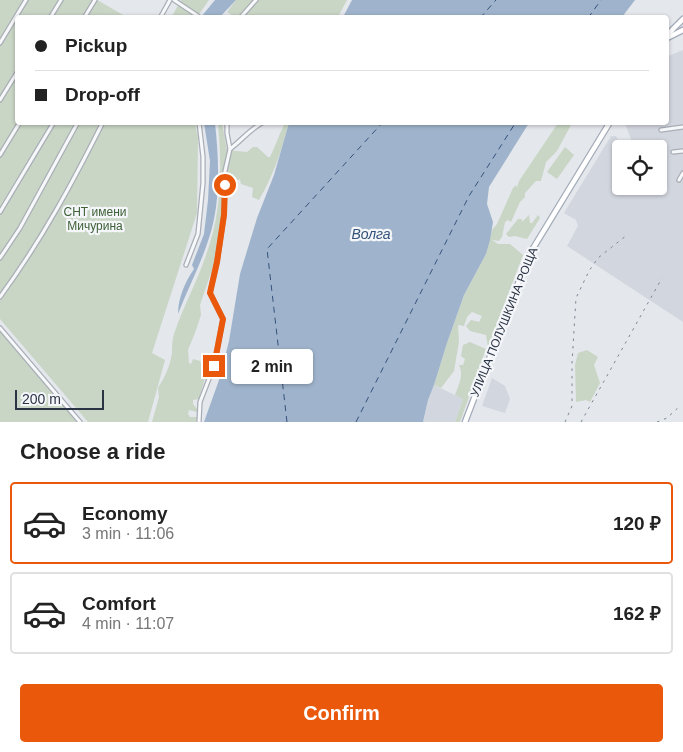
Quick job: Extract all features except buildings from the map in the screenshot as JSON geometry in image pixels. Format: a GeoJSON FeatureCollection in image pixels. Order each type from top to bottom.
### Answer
{"type":"FeatureCollection","features":[{"type":"Feature","properties":{"kind":"main road"},"geometry":{"type":"LineString","coordinates":[[669,34],[683,19]]}},
{"type":"Feature","properties":{"kind":"main road"},"geometry":{"type":"LineString","coordinates":[[669,36],[683,30]]}},
{"type":"Feature","properties":{"kind":"main road","name":"УЛИЦА ПОЛУШКИНА РОЩА"},"geometry":{"type":"LineString","coordinates":[[466,422],[529,255],[608,125]]}},
{"type":"Feature","properties":{"kind":"street"},"geometry":{"type":"LineString","coordinates":[[17,15],[26,0]]}},
{"type":"Feature","properties":{"kind":"street"},"geometry":{"type":"LineString","coordinates":[[52,15],[61,0]]}},
{"type":"Feature","properties":{"kind":"street"},"geometry":{"type":"LineString","coordinates":[[86,15],[95,0]]}},
{"type":"Feature","properties":{"kind":"street"},"geometry":{"type":"LineString","coordinates":[[162,15],[170,0]]}},
{"type":"Feature","properties":{"kind":"street"},"geometry":{"type":"LineString","coordinates":[[174,0],[196,15]]}},
{"type":"Feature","properties":{"kind":"street"},"geometry":{"type":"LineString","coordinates":[[243,15],[256,0]]}},
{"type":"Feature","properties":{"kind":"street"},"geometry":{"type":"LineString","coordinates":[[0,43],[15,18]]}},
{"type":"Feature","properties":{"kind":"street"},"geometry":{"type":"LineString","coordinates":[[0,100],[15,76]]}},
{"type":"Feature","properties":{"kind":"street"},"geometry":{"type":"LineString","coordinates":[[0,154],[18,125]]}},
{"type":"Feature","properties":{"kind":"street"},"geometry":{"type":"LineString","coordinates":[[0,212],[52,125]]}},
{"type":"Feature","properties":{"kind":"street"},"geometry":{"type":"LineString","coordinates":[[0,258],[20,228],[76,125]]}},
{"type":"Feature","properties":{"kind":"street"},"geometry":{"type":"LineString","coordinates":[[0,297],[24,264],[56,213],[101,125]]}},
{"type":"Feature","properties":{"kind":"street"},"geometry":{"type":"LineString","coordinates":[[186,265],[198,234],[203,183],[203,157],[199,125]]}},
{"type":"Feature","properties":{"kind":"street"},"geometry":{"type":"LineString","coordinates":[[199,422],[200,402],[214,366],[223,319],[210,293],[224,215],[225,171],[230,149],[226,133],[227,125]]}},
{"type":"Feature","properties":{"kind":"street"},"geometry":{"type":"LineString","coordinates":[[230,149],[245,137],[252,128],[258,125]]}},
{"type":"Feature","properties":{"kind":"street"},"geometry":{"type":"LineString","coordinates":[[661,130],[683,127]]}},
{"type":"Feature","properties":{"kind":"street"},"geometry":{"type":"LineString","coordinates":[[673,152],[683,151]]}},
{"type":"Feature","properties":{"kind":"street"},"geometry":{"type":"LineString","coordinates":[[679,180],[683,173]]}},
{"type":"Feature","properties":{"kind":"street"},"geometry":{"type":"LineString","coordinates":[[0,328],[80,422]]}},
{"type":"Feature","properties":{"kind":"shaded area"},"geometry":{"type":"Polygon","coordinates":[[[683,50],[683,322],[567,246],[578,226],[576,220],[564,213],[611,136],[616,136],[618,140],[612,140],[612,195],[667,195],[667,140],[631,140],[626,125],[669,125],[669,56],[683,50]]]}},
{"type":"Feature","properties":{"kind":"shaded area"},"geometry":{"type":"Polygon","coordinates":[[[492,378],[505,386],[510,399],[505,413],[482,406],[492,378]]]}},
{"type":"Feature","properties":{"kind":"shaded area"},"geometry":{"type":"Polygon","coordinates":[[[434,385],[463,399],[455,422],[423,422],[434,385]]]}},
{"type":"Feature","properties":{"kind":"green space","name":"СНТ имени Мичурина"},"geometry":{"type":"Polygon","coordinates":[[[0,0],[97,0],[123,15],[15,15],[15,125],[195,125],[198,138],[197,213],[152,353],[165,360],[148,422],[88,422],[0,319],[0,0]]]}},
{"type":"Feature","properties":{"kind":"green space"},"geometry":{"type":"Polygon","coordinates":[[[181,0],[209,0],[198,15],[173,15],[181,0]]]}},
{"type":"Feature","properties":{"kind":"green space"},"geometry":{"type":"Polygon","coordinates":[[[236,0],[347,0],[339,15],[232,15],[227,12],[236,0]]]}},
{"type":"Feature","properties":{"kind":"green space"},"geometry":{"type":"Polygon","coordinates":[[[218,125],[222,125],[227,150],[247,152],[253,147],[257,147],[270,157],[284,125],[288,125],[277,163],[259,200],[252,197],[253,188],[241,184],[240,179],[235,181],[232,195],[228,196],[227,190],[224,190],[225,201],[216,258],[200,305],[201,315],[188,350],[189,363],[191,364],[193,359],[200,361],[204,369],[209,364],[199,399],[193,400],[193,404],[198,410],[197,412],[189,410],[188,414],[190,417],[197,417],[196,422],[152,422],[159,397],[158,388],[171,358],[174,334],[211,239],[220,190],[218,125]]]}},
{"type":"Feature","properties":{"kind":"green space"},"geometry":{"type":"Polygon","coordinates":[[[557,125],[571,125],[557,151],[546,162],[541,181],[536,181],[525,193],[525,197],[520,202],[511,222],[508,220],[505,222],[502,237],[499,241],[492,240],[498,244],[510,244],[523,255],[488,347],[486,335],[470,331],[466,326],[471,320],[479,322],[482,316],[472,312],[467,317],[464,326],[458,325],[459,342],[454,371],[441,388],[434,385],[464,295],[486,254],[492,230],[497,224],[513,188],[516,185],[517,188],[519,181],[557,125]]]}},
{"type":"Feature","properties":{"kind":"green space"},"geometry":{"type":"Polygon","coordinates":[[[565,147],[574,155],[557,179],[547,172],[565,147]]]}},
{"type":"Feature","properties":{"kind":"green space"},"geometry":{"type":"Polygon","coordinates":[[[529,215],[530,223],[538,215],[540,218],[527,239],[515,236],[509,237],[506,234],[518,219],[522,219],[522,222],[529,215]]]}},
{"type":"Feature","properties":{"kind":"green space"},"geometry":{"type":"Polygon","coordinates":[[[0,331],[78,422],[0,422],[0,331]]]}},
{"type":"Feature","properties":{"kind":"green space"},"geometry":{"type":"Polygon","coordinates":[[[470,342],[486,349],[460,422],[455,422],[463,399],[455,395],[461,376],[459,365],[463,365],[465,359],[461,356],[463,345],[470,342]]]}},
{"type":"Feature","properties":{"kind":"green space"},"geometry":{"type":"Polygon","coordinates":[[[587,350],[598,357],[594,365],[600,383],[590,402],[586,400],[576,402],[575,365],[578,353],[587,350]]]}},
{"type":"Feature","properties":{"kind":"water"},"geometry":{"type":"Polygon","coordinates":[[[215,0],[236,0],[222,15],[203,15],[215,0]]]}},
{"type":"Feature","properties":{"kind":"water"},"geometry":{"type":"Polygon","coordinates":[[[352,0],[635,0],[624,15],[344,15],[352,0]]]}},
{"type":"Feature","properties":{"kind":"water"},"geometry":{"type":"Polygon","coordinates":[[[204,125],[215,125],[218,166],[216,210],[206,248],[178,314],[181,296],[194,269],[192,265],[204,234],[210,161],[204,125]]]}},
{"type":"Feature","properties":{"kind":"water","name":"Волга"},"geometry":{"type":"Polygon","coordinates":[[[288,125],[528,125],[489,187],[487,204],[493,222],[490,240],[486,254],[464,295],[428,400],[423,422],[204,422],[219,380],[229,341],[240,274],[257,218],[274,175],[288,125]]]}},
{"type":"Feature","properties":{"kind":"ferry route"},"geometry":{"type":"LineString","coordinates":[[483,15],[496,0]]}},
{"type":"Feature","properties":{"kind":"ferry route"},"geometry":{"type":"LineString","coordinates":[[590,15],[601,0]]}},
{"type":"Feature","properties":{"kind":"ferry route"},"geometry":{"type":"LineString","coordinates":[[287,422],[267,249],[380,125]]}},
{"type":"Feature","properties":{"kind":"ferry route"},"geometry":{"type":"LineString","coordinates":[[356,422],[469,196],[514,125]]}},
{"type":"Feature","properties":{"kind":"railway"},"geometry":{"type":"LineString","coordinates":[[565,422],[572,406],[572,363],[576,298],[589,271],[598,258],[627,235]]}},
{"type":"Feature","properties":{"kind":"railway"},"geometry":{"type":"LineString","coordinates":[[581,422],[662,278]]}},
{"type":"Feature","properties":{"kind":"railway"},"geometry":{"type":"LineString","coordinates":[[657,422],[667,418],[681,405]]}},
{"type":"Feature","properties":{"kind":"route"},"geometry":{"type":"LineString","coordinates":[[214,366],[223,319],[210,293],[224,215],[225,185]]}}]}
